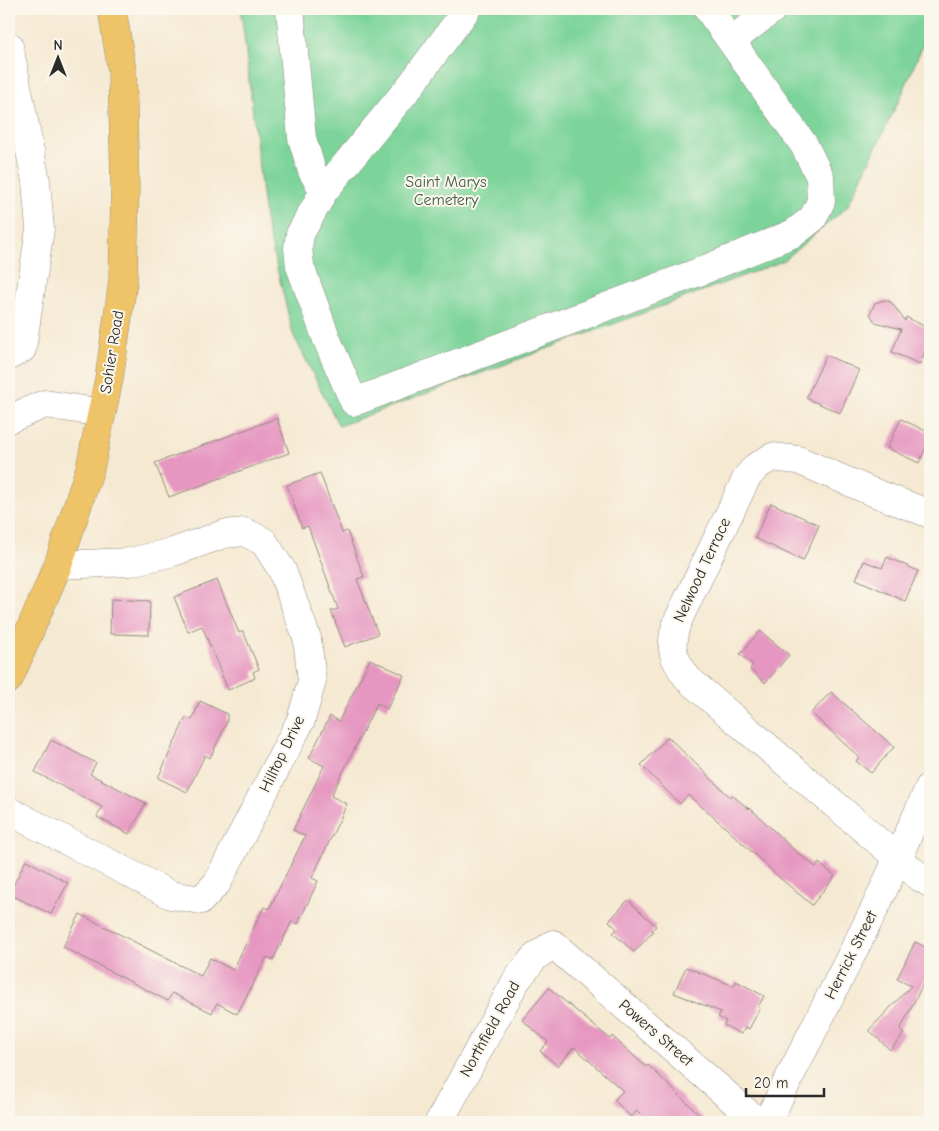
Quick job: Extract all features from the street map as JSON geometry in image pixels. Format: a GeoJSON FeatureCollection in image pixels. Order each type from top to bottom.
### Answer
{"type":"FeatureCollection","features":[{"type":"Feature","properties":{"kind":"main road","name":"Sohier Road"},"geometry":{"type":"LineString","coordinates":[[9,679],[58,565],[90,468],[109,379],[123,281],[125,186],[122,71],[112,9]]}},
{"type":"Feature","properties":{"kind":"street"},"geometry":{"type":"LineString","coordinates":[[290,9],[302,138],[312,171],[324,191]]}},
{"type":"Feature","properties":{"kind":"street"},"geometry":{"type":"LineString","coordinates":[[467,9],[411,85],[324,191],[300,234],[298,248],[300,266],[327,340],[354,402],[696,273],[794,233],[813,218],[821,201],[820,178],[804,145],[708,9]]}},
{"type":"Feature","properties":{"kind":"street"},"geometry":{"type":"LineString","coordinates":[[731,41],[773,9]]}},
{"type":"Feature","properties":{"kind":"street"},"geometry":{"type":"LineString","coordinates":[[9,46],[36,181],[40,229],[22,350],[9,356]]}},
{"type":"Feature","properties":{"kind":"street"},"geometry":{"type":"LineString","coordinates":[[9,419],[45,404],[102,413]]}},
{"type":"Feature","properties":{"kind":"street","name":"Nelwood Terrace"},"geometry":{"type":"LineString","coordinates":[[930,514],[798,460],[772,457],[764,460],[747,477],[678,620],[672,642],[673,654],[678,666],[689,680],[921,878],[930,883]]}},
{"type":"Feature","properties":{"kind":"street","name":"Hilltop Drive"},"geometry":{"type":"LineString","coordinates":[[9,811],[171,895],[201,900],[217,883],[301,720],[312,681],[307,638],[282,570],[264,542],[245,532],[224,534],[174,552],[130,562],[58,565]]}},
{"type":"Feature","properties":{"kind":"street","name":"Herrick Street"},"geometry":{"type":"LineString","coordinates":[[767,1122],[877,904],[930,786]]}},
{"type":"Feature","properties":{"kind":"street","name":"Northfield Road"},"geometry":{"type":"LineString","coordinates":[[438,1122],[516,981],[534,958],[553,944]]}},
{"type":"Feature","properties":{"kind":"street","name":"Powers Street"},"geometry":{"type":"LineString","coordinates":[[553,944],[758,1122]]}},
{"type":"Feature","properties":{"kind":"green space","name":"Saint Marys Cemetery"},"geometry":{"type":"Polygon","coordinates":[[[241,9],[930,9],[930,28],[902,94],[847,207],[783,261],[339,426],[293,334],[265,219],[241,9]]]}},
{"type":"Feature","properties":{"kind":"building"},"geometry":{"type":"Polygon","coordinates":[[[884,300],[891,302],[905,321],[906,317],[930,329],[930,340],[920,364],[892,352],[901,329],[875,322],[870,314],[875,303],[884,300]]]}},
{"type":"Feature","properties":{"kind":"building"},"geometry":{"type":"Polygon","coordinates":[[[826,355],[859,370],[840,413],[806,398],[826,355]]]}},
{"type":"Feature","properties":{"kind":"building"},"geometry":{"type":"Polygon","coordinates":[[[277,418],[289,453],[169,497],[155,463],[277,418]]]}},
{"type":"Feature","properties":{"kind":"building"},"geometry":{"type":"Polygon","coordinates":[[[901,419],[930,433],[930,439],[919,463],[887,448],[901,419]]]}},
{"type":"Feature","properties":{"kind":"building"},"geometry":{"type":"Polygon","coordinates":[[[320,473],[342,533],[347,531],[364,577],[357,579],[378,634],[345,647],[331,611],[338,609],[308,526],[302,528],[287,485],[320,473]]]}},
{"type":"Feature","properties":{"kind":"building"},"geometry":{"type":"Polygon","coordinates":[[[771,503],[819,525],[803,561],[755,538],[771,503]]]}},
{"type":"Feature","properties":{"kind":"building"},"geometry":{"type":"Polygon","coordinates":[[[887,557],[918,571],[905,601],[856,579],[864,561],[882,568],[887,557]]]}},
{"type":"Feature","properties":{"kind":"building"},"geometry":{"type":"Polygon","coordinates":[[[217,580],[239,633],[243,631],[259,669],[253,672],[255,678],[228,690],[202,626],[188,632],[174,597],[217,580]]]}},
{"type":"Feature","properties":{"kind":"building"},"geometry":{"type":"Polygon","coordinates":[[[111,599],[150,601],[149,635],[110,634],[111,599]]]}},
{"type":"Feature","properties":{"kind":"building"},"geometry":{"type":"Polygon","coordinates":[[[760,631],[789,655],[765,683],[750,669],[753,665],[740,654],[760,631]]]}},
{"type":"Feature","properties":{"kind":"building"},"geometry":{"type":"Polygon","coordinates":[[[370,659],[404,675],[387,709],[377,703],[331,796],[347,804],[312,878],[318,881],[298,924],[292,921],[273,960],[267,957],[237,1014],[217,1003],[212,1013],[172,993],[168,1001],[63,947],[80,914],[201,976],[210,958],[233,970],[264,907],[269,909],[305,836],[293,830],[324,766],[309,758],[330,716],[339,721],[370,659]]]}},
{"type":"Feature","properties":{"kind":"building"},"geometry":{"type":"Polygon","coordinates":[[[831,692],[894,747],[871,773],[856,761],[859,757],[811,713],[831,692]]]}},
{"type":"Feature","properties":{"kind":"building"},"geometry":{"type":"Polygon","coordinates":[[[200,701],[227,714],[227,722],[210,758],[205,755],[187,792],[158,778],[186,717],[192,720],[200,701]]]}},
{"type":"Feature","properties":{"kind":"building"},"geometry":{"type":"Polygon","coordinates":[[[668,737],[730,797],[732,795],[750,808],[794,850],[816,867],[819,863],[835,876],[812,905],[688,795],[680,804],[641,765],[668,737]]]}},
{"type":"Feature","properties":{"kind":"building"},"geometry":{"type":"Polygon","coordinates":[[[51,740],[96,763],[90,774],[146,803],[129,834],[97,817],[102,807],[35,772],[51,740]]]}},
{"type":"Feature","properties":{"kind":"building"},"geometry":{"type":"Polygon","coordinates":[[[26,860],[68,883],[51,914],[9,894],[26,860]]]}},
{"type":"Feature","properties":{"kind":"building"},"geometry":{"type":"Polygon","coordinates":[[[628,900],[656,926],[652,930],[653,932],[634,952],[613,933],[617,929],[609,921],[628,900]]]}},
{"type":"Feature","properties":{"kind":"building"},"geometry":{"type":"Polygon","coordinates":[[[915,942],[930,949],[930,970],[900,1030],[904,1034],[890,1050],[869,1030],[911,986],[897,979],[915,942]]]}},
{"type":"Feature","properties":{"kind":"building"},"geometry":{"type":"Polygon","coordinates":[[[686,967],[734,986],[736,981],[764,996],[749,1029],[746,1027],[741,1034],[724,1025],[726,1021],[718,1017],[721,1012],[674,993],[686,967]]]}},
{"type":"Feature","properties":{"kind":"building"},"geometry":{"type":"Polygon","coordinates":[[[549,988],[610,1039],[612,1036],[646,1067],[648,1065],[707,1122],[649,1122],[637,1111],[631,1117],[614,1100],[623,1091],[574,1047],[558,1066],[540,1051],[548,1042],[522,1020],[549,988]]]}}]}
